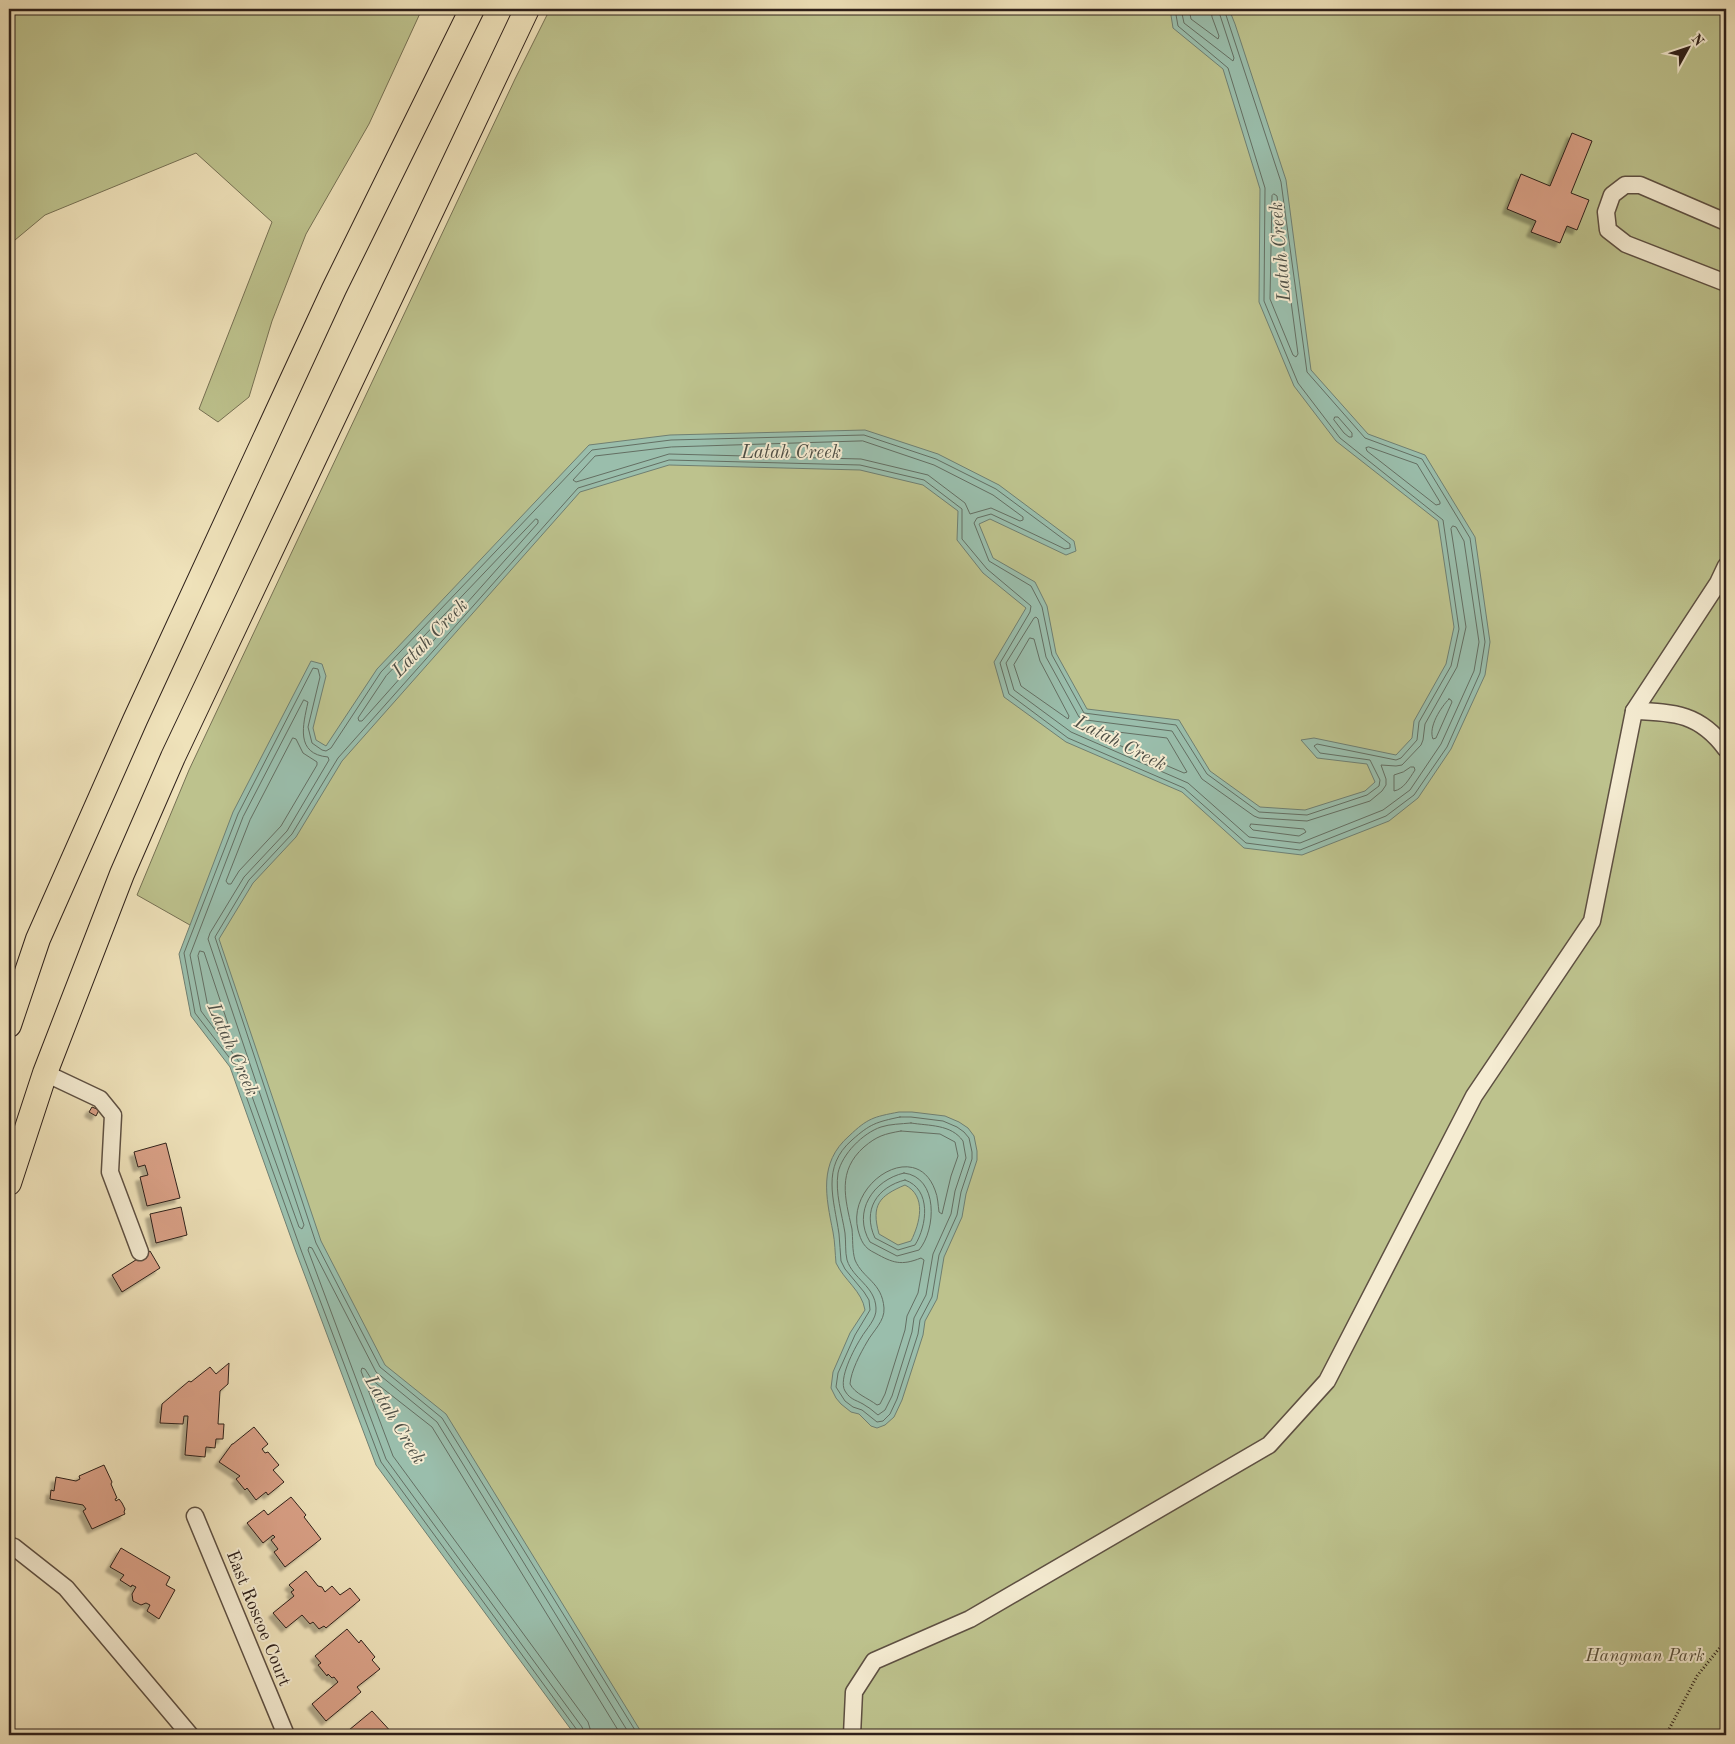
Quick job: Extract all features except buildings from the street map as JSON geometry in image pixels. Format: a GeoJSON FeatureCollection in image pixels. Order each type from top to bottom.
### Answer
{"type":"FeatureCollection","features":[{"type":"Feature","properties":{"kind":"highway"},"geometry":{"type":"LineString","coordinates":[[9,1025],[38,939],[135,720],[334,290],[472,9]]}},
{"type":"Feature","properties":{"kind":"highway"},"geometry":{"type":"LineString","coordinates":[[9,1183],[45,1074],[122,874],[173,757],[527,9]]}},
{"type":"Feature","properties":{"kind":"street"},"geometry":{"type":"LineString","coordinates":[[1726,222],[1640,185],[1625,184],[1612,195],[1606,212],[1608,230],[1626,244],[1726,283]]}},
{"type":"Feature","properties":{"kind":"street"},"geometry":{"type":"LineString","coordinates":[[852,1735],[854,1692],[874,1661],[970,1619],[1269,1445],[1326,1381],[1474,1096],[1592,921],[1634,711],[1718,583],[1726,566]]}},
{"type":"Feature","properties":{"kind":"street"},"geometry":{"type":"LineString","coordinates":[[1634,711],[1667,712],[1695,720],[1715,734],[1726,749]]}},
{"type":"Feature","properties":{"kind":"street"},"geometry":{"type":"LineString","coordinates":[[45,1074],[100,1099],[113,1115],[110,1172],[140,1252]]}},
{"type":"Feature","properties":{"kind":"street","name":"East Roscoe Court"},"geometry":{"type":"LineString","coordinates":[[195,1516],[286,1735]]}},
{"type":"Feature","properties":{"kind":"street"},"geometry":{"type":"LineString","coordinates":[[9,1545],[66,1588],[190,1735]]}},
{"type":"Feature","properties":{"kind":"path"},"geometry":{"type":"LineString","coordinates":[[1666,1735],[1697,1676],[1726,1640]]}},
{"type":"Feature","properties":{"kind":"green space"},"geometry":{"type":"Polygon","coordinates":[[[9,9],[422,9],[369,124],[306,234],[272,321],[249,397],[218,422],[199,409],[272,222],[196,153],[45,215],[9,245],[9,9]]]}},
{"type":"Feature","properties":{"kind":"green space","name":"Hangman Park"},"geometry":{"type":"Polygon","coordinates":[[[550,9],[1726,9],[1726,1735],[606,1735],[367,1371],[204,933],[137,895],[189,770],[515,79],[550,9]]]}},
{"type":"Feature","properties":{"kind":"water","name":"Latah Creek"},"geometry":{"type":"Polygon","coordinates":[[[1170,9],[1229,9],[1235,24],[1286,180],[1311,370],[1368,434],[1425,455],[1475,537],[1490,642],[1485,675],[1451,749],[1418,798],[1389,821],[1302,855],[1244,848],[1182,792],[1066,742],[1004,697],[994,662],[1026,608],[983,573],[957,540],[958,511],[923,485],[860,470],[669,465],[580,492],[342,761],[296,837],[253,883],[219,939],[321,1241],[385,1365],[446,1414],[643,1735],[575,1735],[376,1465],[296,1252],[230,1067],[191,1016],[179,954],[233,812],[311,661],[322,664],[326,676],[313,728],[316,740],[326,746],[377,669],[589,445],[670,435],[865,430],[938,454],[999,485],[1074,541],[1076,551],[1066,555],[990,519],[979,524],[993,558],[1035,582],[1047,606],[1056,653],[1087,709],[1179,720],[1210,771],[1260,807],[1305,810],[1365,791],[1375,782],[1367,764],[1317,758],[1301,740],[1314,738],[1396,755],[1412,738],[1414,721],[1446,664],[1454,627],[1438,521],[1336,441],[1294,386],[1259,302],[1260,189],[1223,69],[1173,28],[1170,9]]]}},
{"type":"Feature","properties":{"kind":"water"},"geometry":{"type":"Polygon","coordinates":[[[899,1112],[945,1116],[959,1122],[968,1128],[974,1136],[977,1160],[966,1194],[962,1217],[944,1257],[937,1299],[925,1321],[923,1335],[902,1400],[894,1417],[885,1425],[877,1428],[871,1426],[859,1414],[851,1412],[841,1404],[831,1388],[833,1372],[850,1333],[865,1310],[857,1291],[843,1275],[836,1263],[834,1236],[828,1206],[827,1181],[832,1157],[849,1136],[866,1122],[877,1117],[899,1112]],[[905,1185],[896,1189],[883,1198],[877,1209],[876,1216],[879,1234],[898,1245],[911,1241],[917,1226],[920,1210],[919,1203],[912,1190],[905,1185]]]}}]}
